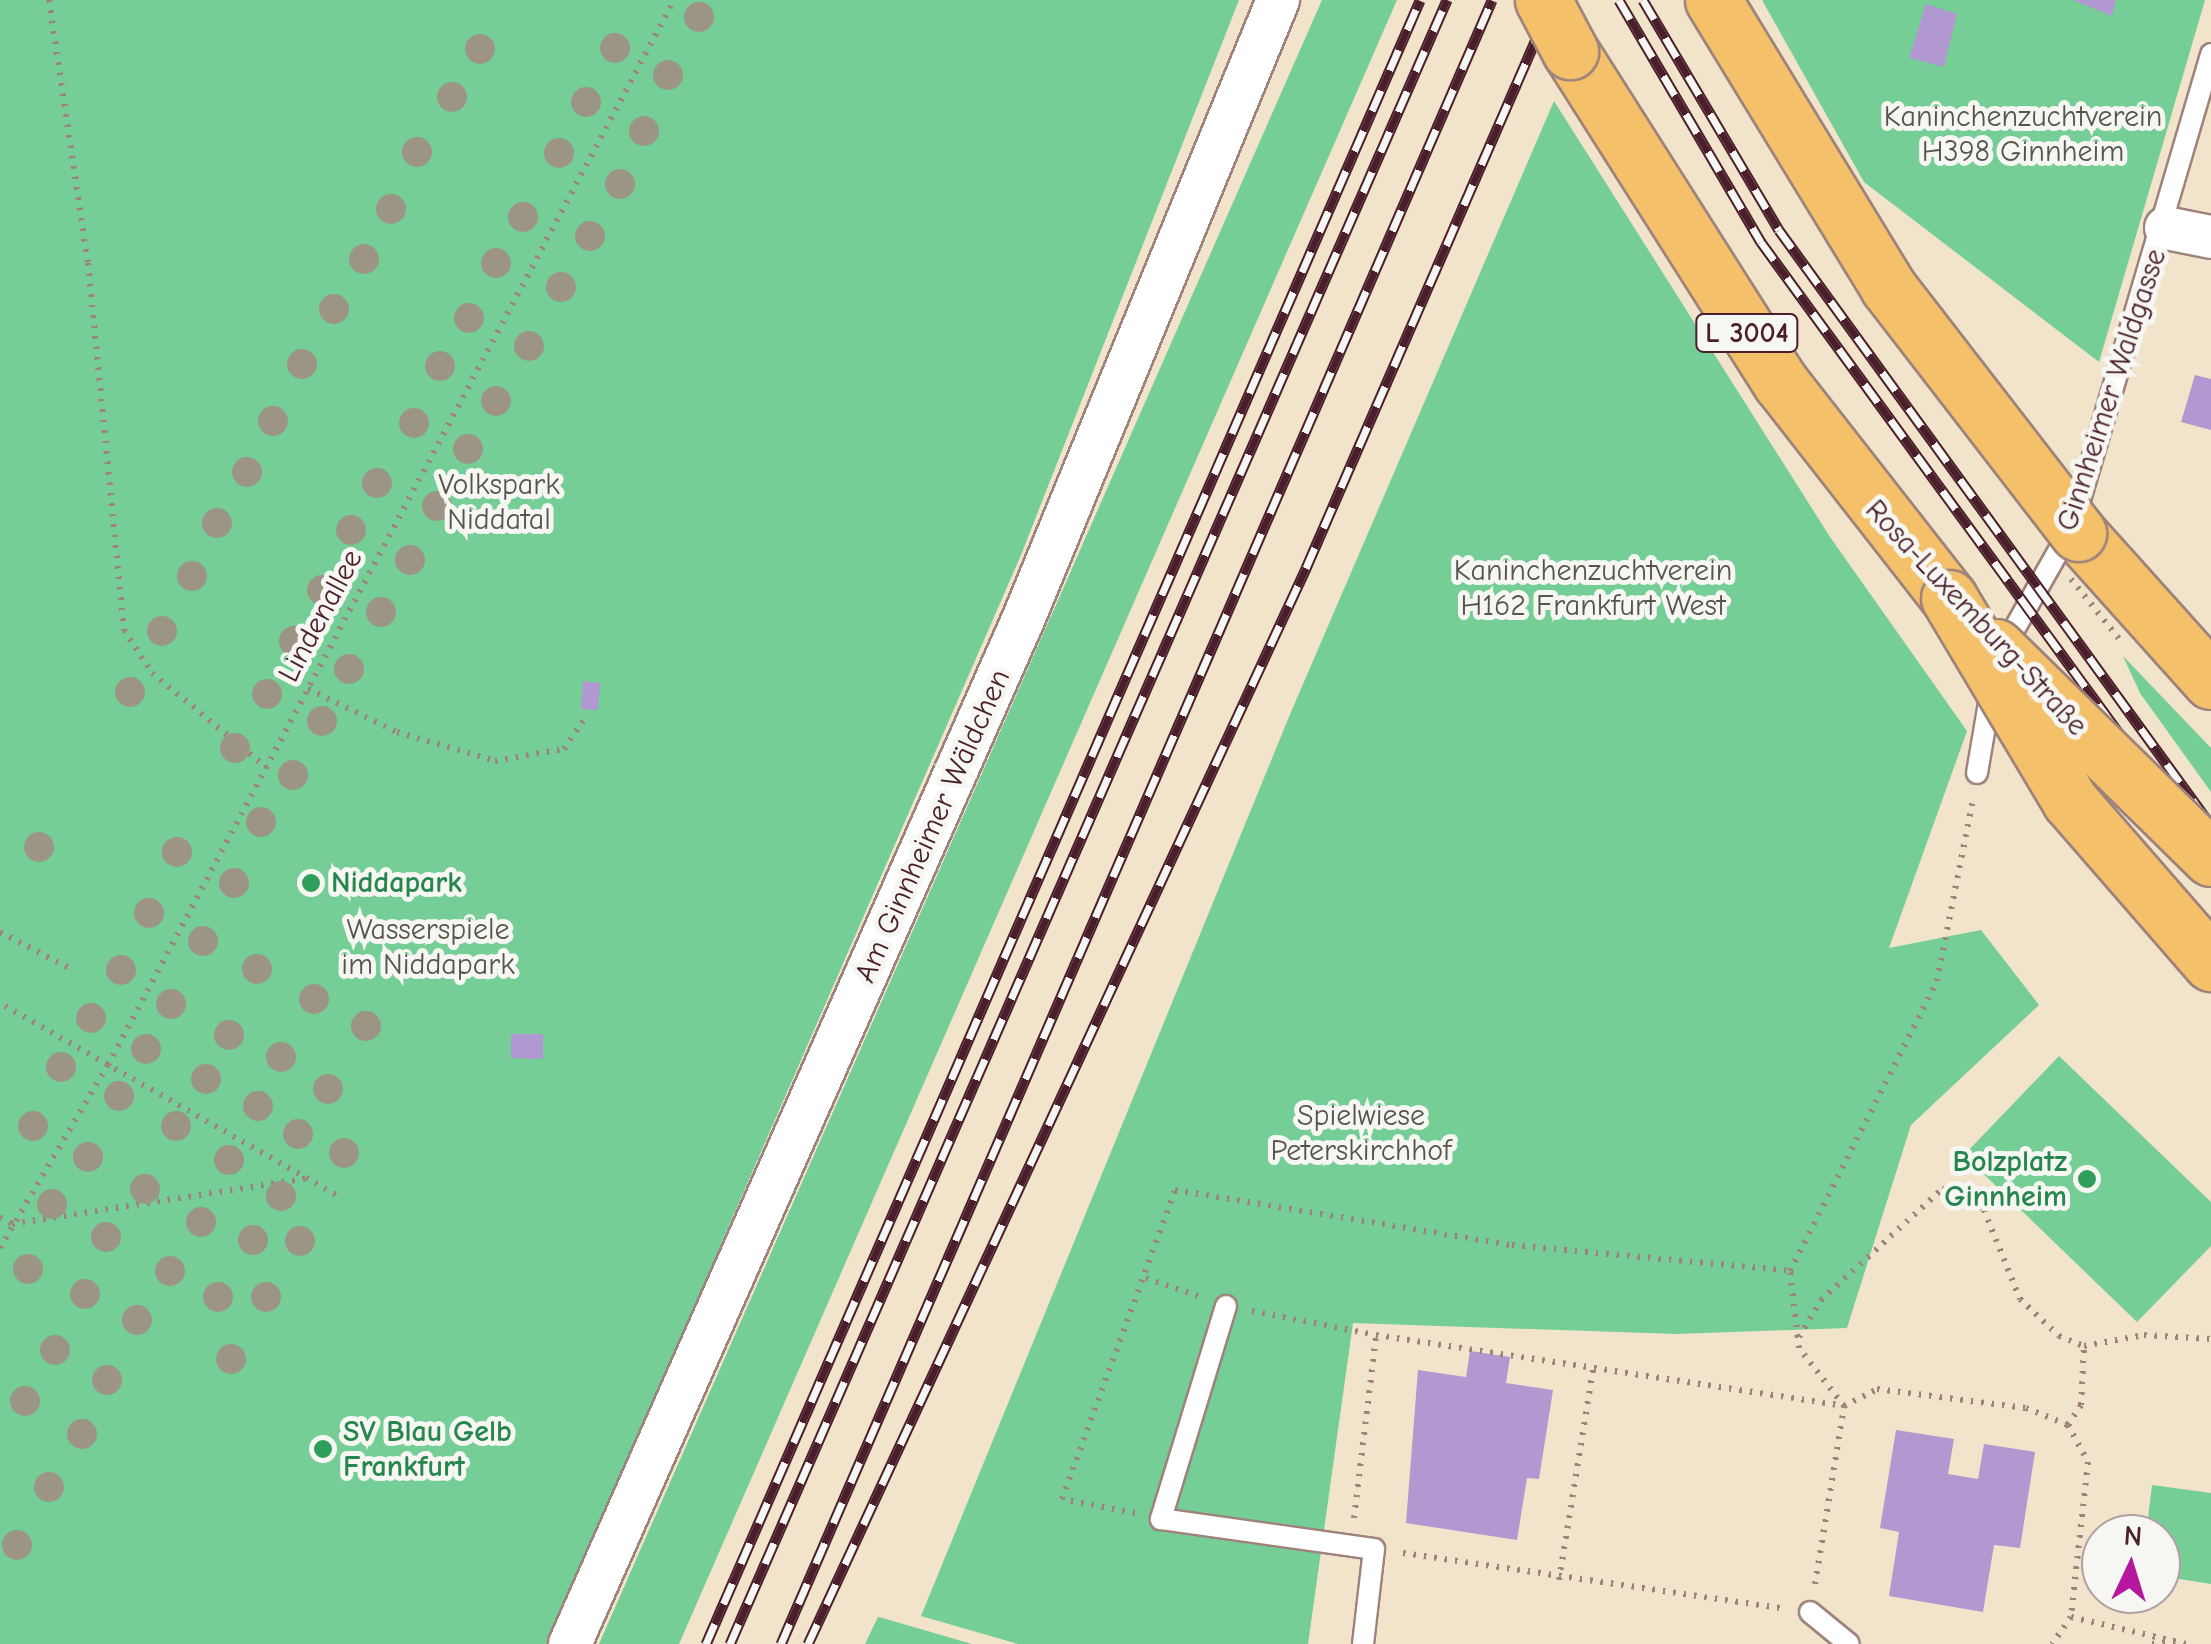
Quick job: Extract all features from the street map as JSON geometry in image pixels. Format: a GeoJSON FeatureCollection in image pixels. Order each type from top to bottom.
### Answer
{"type":"FeatureCollection","features":[{"type":"Feature","properties":{"kind":"highway","name":"Rosa-Luxemburg-Straße"},"geometry":{"type":"LineString","coordinates":[[1543,0],[1749,336],[1949,598],[2211,858]]}},
{"type":"Feature","properties":{"kind":"highway"},"geometry":{"type":"LineString","coordinates":[[1713,0],[1815,176],[1965,394],[2211,681]]}},
{"type":"Feature","properties":{"kind":"highway"},"geometry":{"type":"LineString","coordinates":[[1949,598],[2070,801],[2211,962]]}},
{"type":"Feature","properties":{"kind":"street","name":"Am Ginnheimer Wäldchen"},"geometry":{"type":"LineString","coordinates":[[570,1644],[1015,638],[1278,0]]}},
{"type":"Feature","properties":{"kind":"street","name":"Ginnheimer Waldgasse"},"geometry":{"type":"LineString","coordinates":[[2166,228],[2211,237]]}},
{"type":"Feature","properties":{"kind":"lane","name":"Ginnheimer Waldgasse"},"geometry":{"type":"LineString","coordinates":[[1977,774],[1995,669],[2072,528],[2166,228],[2211,54]]}},
{"type":"Feature","properties":{"kind":"lane"},"geometry":{"type":"LineString","coordinates":[[1226,1306],[1161,1518],[1374,1548],[1362,1644]]}},
{"type":"Feature","properties":{"kind":"lane"},"geometry":{"type":"LineString","coordinates":[[1810,1612],[1849,1644]]}},
{"type":"Feature","properties":{"kind":"path"},"geometry":{"type":"LineString","coordinates":[[49,0],[88,263],[124,630],[152,673],[266,767]]}},
{"type":"Feature","properties":{"kind":"path","name":"Lindenallee"},"geometry":{"type":"LineString","coordinates":[[0,1248],[108,1065],[671,2]]}},
{"type":"Feature","properties":{"kind":"path"},"geometry":{"type":"LineString","coordinates":[[308,689],[397,732],[494,761],[564,749],[588,714]]}},
{"type":"Feature","properties":{"kind":"path"},"geometry":{"type":"LineString","coordinates":[[1374,1548],[1558,1580],[1810,1612],[1844,1406],[1798,1336],[1790,1271],[1937,982],[1977,774]]}},
{"type":"Feature","properties":{"kind":"path"},"geometry":{"type":"LineString","coordinates":[[0,932],[71,970]]}},
{"type":"Feature","properties":{"kind":"path"},"geometry":{"type":"LineString","coordinates":[[6,1006],[342,1198]]}},
{"type":"Feature","properties":{"kind":"path"},"geometry":{"type":"LineString","coordinates":[[0,1217],[12,1224],[310,1178]]}},
{"type":"Feature","properties":{"kind":"path"},"geometry":{"type":"LineString","coordinates":[[1798,1336],[1822,1300],[1914,1211],[1956,1189],[1984,1210],[2038,1322],[2084,1346],[2211,1339]]}},
{"type":"Feature","properties":{"kind":"path"},"geometry":{"type":"LineString","coordinates":[[1161,1518],[1062,1499],[1175,1190],[1512,1245],[1790,1271]]}},
{"type":"Feature","properties":{"kind":"path"},"geometry":{"type":"LineString","coordinates":[[1146,1278],[1226,1306],[1376,1335],[1594,1363],[1844,1406],[1877,1388],[2026,1408],[2068,1425],[2088,1462],[2072,1617],[2052,1644]]}},
{"type":"Feature","properties":{"kind":"path"},"geometry":{"type":"LineString","coordinates":[[1350,1544],[1376,1335]]}},
{"type":"Feature","properties":{"kind":"path"},"geometry":{"type":"LineString","coordinates":[[2068,1425],[2081,1405],[2084,1346]]}},
{"type":"Feature","properties":{"kind":"path"},"geometry":{"type":"LineString","coordinates":[[1558,1580],[1594,1363]]}},
{"type":"Feature","properties":{"kind":"path"},"geometry":{"type":"LineString","coordinates":[[2072,1617],[2183,1642]]}},
{"type":"Feature","properties":{"kind":"path"},"geometry":{"type":"LineString","coordinates":[[2152,1644],[2183,1642]]}},
{"type":"Feature","properties":{"kind":"green space","name":"Volkspark Niddatal"},"geometry":{"type":"Polygon","coordinates":[[[0,0],[1239,0],[1021,555],[720,1246],[738,1255],[556,1644],[0,1644],[0,0]]]}},
{"type":"Feature","properties":{"kind":"green space"},"geometry":{"type":"Polygon","coordinates":[[[1322,0],[1397,0],[679,1644],[599,1644],[1322,0]]]}},
{"type":"Feature","properties":{"kind":"green space","name":"Kaninchenzuchtverein H398 Ginnheim"},"geometry":{"type":"Polygon","coordinates":[[[1762,0],[2205,0],[2099,362],[1864,182],[1762,0]]]}},
{"type":"Feature","properties":{"kind":"green space"},"geometry":{"type":"Polygon","coordinates":[[[1554,101],[1830,537],[1967,731],[1889,948],[1981,930],[2039,1005],[1911,1125],[1847,1328],[1676,1334],[1353,1323],[1308,1644],[1018,1644],[921,1616],[1291,712],[1554,101]]]}},
{"type":"Feature","properties":{"kind":"green space"},"geometry":{"type":"Polygon","coordinates":[[[2123,656],[2211,748],[2211,792],[2140,693],[2123,656]]]}},
{"type":"Feature","properties":{"kind":"green space","name":"Bolzplatz Ginnheim"},"geometry":{"type":"Polygon","coordinates":[[[2059,1056],[2211,1202],[2211,1246],[2137,1322],[1964,1155],[2059,1056]]]}},
{"type":"Feature","properties":{"kind":"green space"},"geometry":{"type":"Polygon","coordinates":[[[2152,1485],[2211,1493],[2211,1584],[2181,1579],[2181,1514],[2148,1514],[2152,1485]]]}},
{"type":"Feature","properties":{"kind":"green space"},"geometry":{"type":"Polygon","coordinates":[[[879,1617],[972,1644],[865,1644],[879,1617]]]}},
{"type":"Feature","properties":{"kind":"building"},"geometry":{"type":"Polygon","coordinates":[[[2073,0],[2116,0],[2112,16],[2073,0]]]}},
{"type":"Feature","properties":{"kind":"building"},"geometry":{"type":"Polygon","coordinates":[[[1926,4],[1957,14],[1944,67],[1909,58],[1926,4]]]}},
{"type":"Feature","properties":{"kind":"building"},"geometry":{"type":"Polygon","coordinates":[[[2195,375],[2211,379],[2211,430],[2181,422],[2195,375]]]}},
{"type":"Feature","properties":{"kind":"building"},"geometry":{"type":"Polygon","coordinates":[[[583,681],[600,683],[598,710],[581,709],[583,681]]]}},
{"type":"Feature","properties":{"kind":"building"},"geometry":{"type":"Polygon","coordinates":[[[511,1034],[543,1034],[543,1059],[511,1058],[511,1034]]]}},
{"type":"Feature","properties":{"kind":"building"},"geometry":{"type":"Polygon","coordinates":[[[1470,1351],[1510,1357],[1506,1383],[1553,1390],[1539,1479],[1527,1478],[1517,1540],[1406,1523],[1418,1370],[1466,1377],[1470,1351]]]}},
{"type":"Feature","properties":{"kind":"building"},"geometry":{"type":"Polygon","coordinates":[[[1896,1430],[1954,1439],[1948,1474],[1978,1479],[1984,1444],[2035,1452],[2020,1548],[1994,1545],[1983,1612],[1889,1596],[1899,1532],[1880,1528],[1896,1430]]]}},
{"type":"Feature","properties":{"kind":"railway"},"geometry":{"type":"LineString","coordinates":[[706,1644],[1420,0]]}},
{"type":"Feature","properties":{"kind":"railway"},"geometry":{"type":"LineString","coordinates":[[730,1644],[1447,0]]}},
{"type":"Feature","properties":{"kind":"railway"},"geometry":{"type":"LineString","coordinates":[[781,1644],[1492,0]]}},
{"type":"Feature","properties":{"kind":"railway"},"geometry":{"type":"LineString","coordinates":[[808,1644],[1306,568],[1553,0]]}},
{"type":"Feature","properties":{"kind":"railway"},"geometry":{"type":"LineString","coordinates":[[1619,0],[1761,242],[2211,859]]}},
{"type":"Feature","properties":{"kind":"railway"},"geometry":{"type":"LineString","coordinates":[[1643,0],[1779,230],[2211,825]]}},
{"type":"Feature","properties":{"kind":"place","name":"Niddapark"},"geometry":{"type":"Point","coordinates":[311,883]}},
{"type":"Feature","properties":{"kind":"place","name":"Bolzplatz Ginnheim"},"geometry":{"type":"Point","coordinates":[2087,1179]}},
{"type":"Feature","properties":{"kind":"place","name":"SV Blau Gelb Frankfurt"},"geometry":{"type":"Point","coordinates":[323,1449]}},
{"type":"Feature","properties":{"kind":"park label","name":"Kaninchenzuchtverein H162 Frankfurt West"},"geometry":{"type":"Point","coordinates":[1593,588]}},
{"type":"Feature","properties":{"kind":"park label","name":"Wasserspiele im Niddapark"},"geometry":{"type":"Point","coordinates":[428,947]}},
{"type":"Feature","properties":{"kind":"park label","name":"Spielwiese Peterskirchhof"},"geometry":{"type":"Point","coordinates":[1361,1133]}}]}
